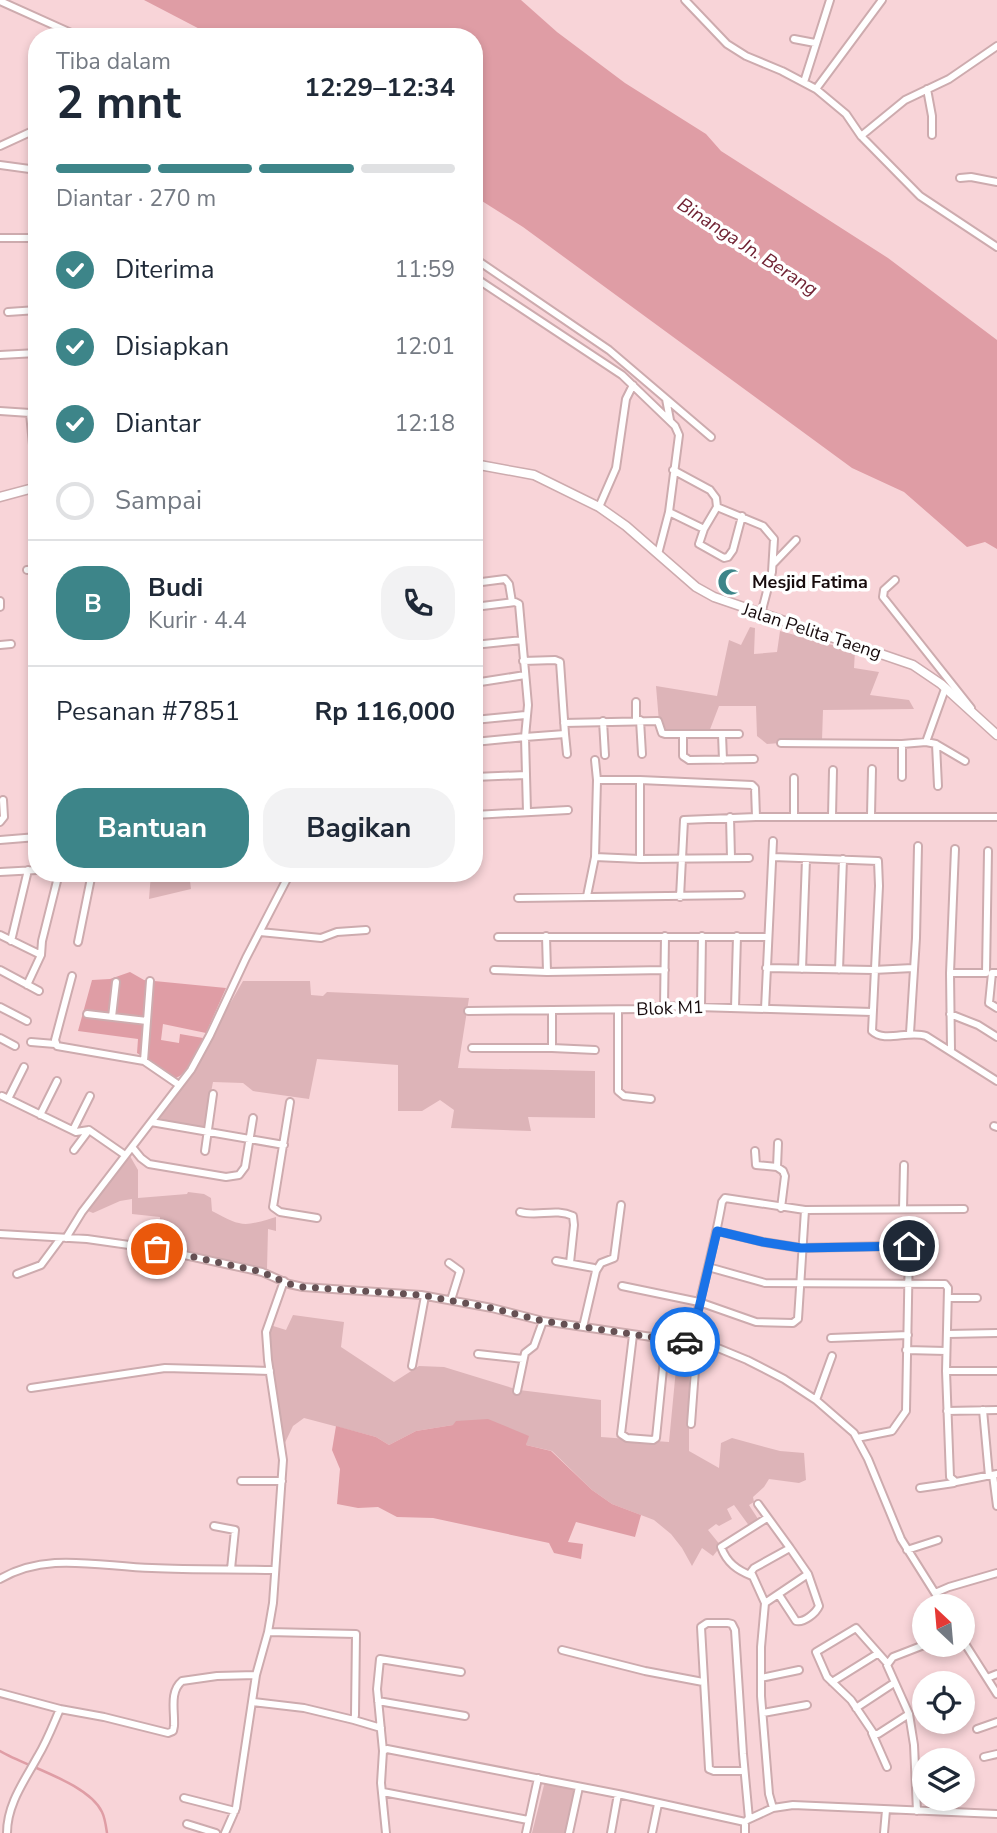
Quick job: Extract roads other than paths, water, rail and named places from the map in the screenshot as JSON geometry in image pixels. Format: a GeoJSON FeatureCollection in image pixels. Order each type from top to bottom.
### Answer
{"type":"FeatureCollection","features":[{"type":"Feature","properties":{"kind":"street"},"geometry":{"type":"LineString","coordinates":[[685,0],[727,44],[746,56],[816,89],[846,114],[861,136],[920,196],[997,247]]}},
{"type":"Feature","properties":{"kind":"street"},"geometry":{"type":"LineString","coordinates":[[804,82],[830,0]]}},
{"type":"Feature","properties":{"kind":"street"},"geometry":{"type":"LineString","coordinates":[[816,89],[882,0]]}},
{"type":"Feature","properties":{"kind":"street"},"geometry":{"type":"LineString","coordinates":[[0,1],[60,28]]}},
{"type":"Feature","properties":{"kind":"street"},"geometry":{"type":"LineString","coordinates":[[794,39],[815,43]]}},
{"type":"Feature","properties":{"kind":"street"},"geometry":{"type":"LineString","coordinates":[[861,136],[895,107],[956,74],[997,46]]}},
{"type":"Feature","properties":{"kind":"street"},"geometry":{"type":"LineString","coordinates":[[927,89],[932,135]]}},
{"type":"Feature","properties":{"kind":"street"},"geometry":{"type":"LineString","coordinates":[[0,146],[28,133]]}},
{"type":"Feature","properties":{"kind":"street"},"geometry":{"type":"LineString","coordinates":[[0,165],[28,169]]}},
{"type":"Feature","properties":{"kind":"street"},"geometry":{"type":"LineString","coordinates":[[960,178],[971,177],[997,182]]}},
{"type":"Feature","properties":{"kind":"street"},"geometry":{"type":"LineString","coordinates":[[0,238],[28,238]]}},
{"type":"Feature","properties":{"kind":"street"},"geometry":{"type":"LineString","coordinates":[[483,264],[610,350],[711,437]]}},
{"type":"Feature","properties":{"kind":"street"},"geometry":{"type":"LineString","coordinates":[[483,283],[622,375],[675,426],[679,435],[669,512],[658,554]]}},
{"type":"Feature","properties":{"kind":"street"},"geometry":{"type":"LineString","coordinates":[[8,312],[28,311]]}},
{"type":"Feature","properties":{"kind":"street"},"geometry":{"type":"LineString","coordinates":[[0,355],[28,353]]}},
{"type":"Feature","properties":{"kind":"street"},"geometry":{"type":"LineString","coordinates":[[598,507],[616,468],[624,411],[633,385]]}},
{"type":"Feature","properties":{"kind":"street"},"geometry":{"type":"LineString","coordinates":[[666,398],[670,420]]}},
{"type":"Feature","properties":{"kind":"street"},"geometry":{"type":"LineString","coordinates":[[0,411],[28,413]]}},
{"type":"Feature","properties":{"kind":"street","name":"Jalan Pelita Taeng"},"geometry":{"type":"LineString","coordinates":[[483,466],[534,475],[598,507],[626,526],[696,587],[714,597],[913,665],[997,735]]}},
{"type":"Feature","properties":{"kind":"street"},"geometry":{"type":"LineString","coordinates":[[673,470],[710,490],[716,498],[717,507],[699,544],[726,558],[733,550],[742,516]]}},
{"type":"Feature","properties":{"kind":"street"},"geometry":{"type":"LineString","coordinates":[[0,497],[28,489]]}},
{"type":"Feature","properties":{"kind":"street"},"geometry":{"type":"LineString","coordinates":[[717,507],[763,526],[774,539],[772,564],[761,614]]}},
{"type":"Feature","properties":{"kind":"street"},"geometry":{"type":"LineString","coordinates":[[669,512],[704,529]]}},
{"type":"Feature","properties":{"kind":"street"},"geometry":{"type":"LineString","coordinates":[[772,564],[796,540]]}},
{"type":"Feature","properties":{"kind":"street"},"geometry":{"type":"LineString","coordinates":[[483,582],[505,579],[509,584],[512,602]]}},
{"type":"Feature","properties":{"kind":"street"},"geometry":{"type":"LineString","coordinates":[[895,580],[882,595],[965,698],[980,722]]}},
{"type":"Feature","properties":{"kind":"street"},"geometry":{"type":"LineString","coordinates":[[0,601],[0,607]]}},
{"type":"Feature","properties":{"kind":"street"},"geometry":{"type":"LineString","coordinates":[[483,606],[517,602],[520,606],[528,705],[525,737],[527,812]]}},
{"type":"Feature","properties":{"kind":"street"},"geometry":{"type":"LineString","coordinates":[[483,644],[522,640]]}},
{"type":"Feature","properties":{"kind":"street"},"geometry":{"type":"LineString","coordinates":[[0,645],[11,644]]}},
{"type":"Feature","properties":{"kind":"street"},"geometry":{"type":"LineString","coordinates":[[523,661],[560,662],[567,754]]}},
{"type":"Feature","properties":{"kind":"street"},"geometry":{"type":"LineString","coordinates":[[483,682],[525,675]]}},
{"type":"Feature","properties":{"kind":"street"},"geometry":{"type":"LineString","coordinates":[[926,742],[945,689]]}},
{"type":"Feature","properties":{"kind":"street"},"geometry":{"type":"LineString","coordinates":[[636,702],[642,754]]}},
{"type":"Feature","properties":{"kind":"street"},"geometry":{"type":"LineString","coordinates":[[483,719],[526,715]]}},
{"type":"Feature","properties":{"kind":"street"},"geometry":{"type":"LineString","coordinates":[[603,721],[604,755]]}},
{"type":"Feature","properties":{"kind":"street"},"geometry":{"type":"LineString","coordinates":[[564,723],[658,721],[663,734],[738,734]]}},
{"type":"Feature","properties":{"kind":"street"},"geometry":{"type":"LineString","coordinates":[[483,741],[565,734]]}},
{"type":"Feature","properties":{"kind":"street"},"geometry":{"type":"LineString","coordinates":[[683,734],[685,758],[689,760],[754,759]]}},
{"type":"Feature","properties":{"kind":"street"},"geometry":{"type":"LineString","coordinates":[[722,734],[723,760]]}},
{"type":"Feature","properties":{"kind":"street"},"geometry":{"type":"LineString","coordinates":[[781,743],[926,742],[936,744],[965,761]]}},
{"type":"Feature","properties":{"kind":"street"},"geometry":{"type":"LineString","coordinates":[[902,744],[902,777]]}},
{"type":"Feature","properties":{"kind":"street"},"geometry":{"type":"LineString","coordinates":[[936,744],[938,786]]}},
{"type":"Feature","properties":{"kind":"street"},"geometry":{"type":"LineString","coordinates":[[587,896],[596,857],[595,760]]}},
{"type":"Feature","properties":{"kind":"street"},"geometry":{"type":"LineString","coordinates":[[871,815],[872,769]]}},
{"type":"Feature","properties":{"kind":"street"},"geometry":{"type":"LineString","coordinates":[[832,816],[833,770]]}},
{"type":"Feature","properties":{"kind":"street"},"geometry":{"type":"LineString","coordinates":[[483,777],[526,775]]}},
{"type":"Feature","properties":{"kind":"street"},"geometry":{"type":"LineString","coordinates":[[794,778],[794,816]]}},
{"type":"Feature","properties":{"kind":"street"},"geometry":{"type":"LineString","coordinates":[[597,780],[752,785],[756,793],[756,817]]}},
{"type":"Feature","properties":{"kind":"street"},"geometry":{"type":"LineString","coordinates":[[640,780],[640,859]]}},
{"type":"Feature","properties":{"kind":"street"},"geometry":{"type":"LineString","coordinates":[[0,822],[4,817],[3,800]]}},
{"type":"Feature","properties":{"kind":"street"},"geometry":{"type":"LineString","coordinates":[[483,814],[568,810]]}},
{"type":"Feature","properties":{"kind":"street"},"geometry":{"type":"LineString","coordinates":[[680,897],[684,820],[871,815],[997,817]]}},
{"type":"Feature","properties":{"kind":"street"},"geometry":{"type":"LineString","coordinates":[[730,817],[731,858]]}},
{"type":"Feature","properties":{"kind":"street"},"geometry":{"type":"LineString","coordinates":[[0,840],[28,838]]}},
{"type":"Feature","properties":{"kind":"street"},"geometry":{"type":"LineString","coordinates":[[765,1009],[773,841]]}},
{"type":"Feature","properties":{"kind":"street"},"geometry":{"type":"LineString","coordinates":[[909,1033],[916,938],[918,846]]}},
{"type":"Feature","properties":{"kind":"street"},"geometry":{"type":"LineString","coordinates":[[951,1049],[950,973],[955,849]]}},
{"type":"Feature","properties":{"kind":"street"},"geometry":{"type":"LineString","coordinates":[[950,973],[986,974],[988,851]]}},
{"type":"Feature","properties":{"kind":"street"},"geometry":{"type":"LineString","coordinates":[[596,857],[750,858]]}},
{"type":"Feature","properties":{"kind":"street"},"geometry":{"type":"LineString","coordinates":[[773,857],[872,859],[878,862],[872,1031],[875,1035],[926,1035],[997,1081]]}},
{"type":"Feature","properties":{"kind":"street"},"geometry":{"type":"LineString","coordinates":[[802,969],[806,859]]}},
{"type":"Feature","properties":{"kind":"street"},"geometry":{"type":"LineString","coordinates":[[839,970],[843,859]]}},
{"type":"Feature","properties":{"kind":"street"},"geometry":{"type":"LineString","coordinates":[[0,872],[28,870],[11,940]]}},
{"type":"Feature","properties":{"kind":"street"},"geometry":{"type":"LineString","coordinates":[[27,985],[41,955],[42,941],[58,882]]}},
{"type":"Feature","properties":{"kind":"street"},"geometry":{"type":"LineString","coordinates":[[78,942],[90,882]]}},
{"type":"Feature","properties":{"kind":"street"},"geometry":{"type":"LineString","coordinates":[[17,1273],[41,1265],[179,1085],[204,1046],[285,882]]}},
{"type":"Feature","properties":{"kind":"street"},"geometry":{"type":"LineString","coordinates":[[518,898],[741,895]]}},
{"type":"Feature","properties":{"kind":"street"},"geometry":{"type":"LineString","coordinates":[[260,932],[321,938],[337,932],[366,930]]}},
{"type":"Feature","properties":{"kind":"street"},"geometry":{"type":"LineString","coordinates":[[0,935],[41,955]]}},
{"type":"Feature","properties":{"kind":"street"},"geometry":{"type":"LineString","coordinates":[[546,936],[547,972]]}},
{"type":"Feature","properties":{"kind":"street"},"geometry":{"type":"LineString","coordinates":[[664,1006],[665,936]]}},
{"type":"Feature","properties":{"kind":"street"},"geometry":{"type":"LineString","coordinates":[[701,1006],[702,936]]}},
{"type":"Feature","properties":{"kind":"street"},"geometry":{"type":"LineString","coordinates":[[735,1008],[737,936]]}},
{"type":"Feature","properties":{"kind":"street"},"geometry":{"type":"LineString","coordinates":[[498,937],[767,937]]}},
{"type":"Feature","properties":{"kind":"street"},"geometry":{"type":"LineString","coordinates":[[766,968],[914,968]]}},
{"type":"Feature","properties":{"kind":"street"},"geometry":{"type":"LineString","coordinates":[[494,970],[665,970]]}},
{"type":"Feature","properties":{"kind":"street"},"geometry":{"type":"LineString","coordinates":[[0,971],[39,991]]}},
{"type":"Feature","properties":{"kind":"street"},"geometry":{"type":"LineString","coordinates":[[997,973],[992,973],[989,1003],[997,1008]]}},
{"type":"Feature","properties":{"kind":"street"},"geometry":{"type":"LineString","coordinates":[[55,1044],[72,976]]}},
{"type":"Feature","properties":{"kind":"street"},"geometry":{"type":"LineString","coordinates":[[144,1061],[150,981]]}},
{"type":"Feature","properties":{"kind":"street"},"geometry":{"type":"LineString","coordinates":[[112,1017],[116,982]]}},
{"type":"Feature","properties":{"kind":"street","name":"Blok M1"},"geometry":{"type":"LineString","coordinates":[[468,1011],[618,1010],[701,1006],[872,1012]]}},
{"type":"Feature","properties":{"kind":"street"},"geometry":{"type":"LineString","coordinates":[[0,1007],[27,1021]]}},
{"type":"Feature","properties":{"kind":"street"},"geometry":{"type":"LineString","coordinates":[[552,1010],[552,1048]]}},
{"type":"Feature","properties":{"kind":"street"},"geometry":{"type":"LineString","coordinates":[[618,1010],[617,1082],[620,1094],[651,1099]]}},
{"type":"Feature","properties":{"kind":"street"},"geometry":{"type":"LineString","coordinates":[[950,1013],[997,1037]]}},
{"type":"Feature","properties":{"kind":"street"},"geometry":{"type":"LineString","coordinates":[[87,1014],[147,1021]]}},
{"type":"Feature","properties":{"kind":"street"},"geometry":{"type":"LineString","coordinates":[[0,1038],[15,1046]]}},
{"type":"Feature","properties":{"kind":"street"},"geometry":{"type":"LineString","coordinates":[[32,1042],[144,1061],[179,1085]]}},
{"type":"Feature","properties":{"kind":"street"},"geometry":{"type":"LineString","coordinates":[[472,1048],[595,1050]]}},
{"type":"Feature","properties":{"kind":"street"},"geometry":{"type":"LineString","coordinates":[[24,1067],[5,1098],[73,1130],[89,1130],[125,1155]]}},
{"type":"Feature","properties":{"kind":"street"},"geometry":{"type":"LineString","coordinates":[[40,1115],[57,1081]]}},
{"type":"Feature","properties":{"kind":"street"},"geometry":{"type":"LineString","coordinates":[[205,1151],[213,1094]]}},
{"type":"Feature","properties":{"kind":"street"},"geometry":{"type":"LineString","coordinates":[[73,1130],[90,1096]]}},
{"type":"Feature","properties":{"kind":"street"},"geometry":{"type":"LineString","coordinates":[[289,1102],[273,1207],[279,1212],[317,1218]]}},
{"type":"Feature","properties":{"kind":"street"},"geometry":{"type":"LineString","coordinates":[[132,1147],[149,1164],[235,1177],[245,1167],[253,1118]]}},
{"type":"Feature","properties":{"kind":"street"},"geometry":{"type":"LineString","coordinates":[[152,1122],[284,1145]]}},
{"type":"Feature","properties":{"kind":"street"},"geometry":{"type":"LineString","coordinates":[[74,1150],[89,1130]]}},
{"type":"Feature","properties":{"kind":"street"},"geometry":{"type":"LineString","coordinates":[[777,1167],[778,1143]]}},
{"type":"Feature","properties":{"kind":"street"},"geometry":{"type":"LineString","coordinates":[[755,1151],[755,1165],[777,1167],[785,1174],[782,1208]]}},
{"type":"Feature","properties":{"kind":"street"},"geometry":{"type":"LineString","coordinates":[[903,1209],[904,1165]]}},
{"type":"Feature","properties":{"kind":"street"},"geometry":{"type":"LineString","coordinates":[[691,1424],[694,1343],[699,1302],[725,1198],[804,1210],[964,1209]]}},
{"type":"Feature","properties":{"kind":"street"},"geometry":{"type":"LineString","coordinates":[[583,1327],[596,1271],[601,1262],[614,1258],[621,1205]]}},
{"type":"Feature","properties":{"kind":"street"},"geometry":{"type":"LineString","coordinates":[[622,1286],[699,1302],[757,1322],[793,1323],[798,1319],[804,1210]]}},
{"type":"Feature","properties":{"kind":"street"},"geometry":{"type":"LineString","coordinates":[[520,1212],[559,1212],[574,1217],[570,1263]]}},
{"type":"Feature","properties":{"kind":"street"},"geometry":{"type":"LineString","coordinates":[[717,1231],[801,1248],[934,1245]]}},
{"type":"Feature","properties":{"kind":"street"},"geometry":{"type":"LineString","coordinates":[[0,1234],[157,1249],[262,1272],[303,1287],[425,1296],[543,1321],[713,1346],[784,1379],[816,1401],[857,1438],[907,1550],[935,1593],[997,1573]]}},
{"type":"Feature","properties":{"kind":"street"},"geometry":{"type":"LineString","coordinates":[[857,1438],[892,1431],[904,1416],[907,1400],[909,1246]]}},
{"type":"Feature","properties":{"kind":"street"},"geometry":{"type":"LineString","coordinates":[[556,1261],[594,1268],[596,1271]]}},
{"type":"Feature","properties":{"kind":"street"},"geometry":{"type":"LineString","coordinates":[[449,1263],[460,1271],[451,1300]]}},
{"type":"Feature","properties":{"kind":"street"},"geometry":{"type":"LineString","coordinates":[[708,1266],[765,1283],[945,1284],[948,1288],[946,1371],[949,1472],[951,1479],[956,1482]]}},
{"type":"Feature","properties":{"kind":"street"},"geometry":{"type":"LineString","coordinates":[[225,1833],[235,1811],[256,1675],[268,1632],[275,1570],[283,1460],[266,1332],[284,1281]]}},
{"type":"Feature","properties":{"kind":"street"},"geometry":{"type":"LineString","coordinates":[[412,1366],[425,1296]]}},
{"type":"Feature","properties":{"kind":"street"},"geometry":{"type":"LineString","coordinates":[[948,1298],[977,1298]]}},
{"type":"Feature","properties":{"kind":"street"},"geometry":{"type":"LineString","coordinates":[[517,1391],[523,1359],[526,1351],[531,1350],[536,1343],[543,1321]]}},
{"type":"Feature","properties":{"kind":"street"},"geometry":{"type":"LineString","coordinates":[[948,1334],[997,1333]]}},
{"type":"Feature","properties":{"kind":"street"},"geometry":{"type":"LineString","coordinates":[[633,1335],[621,1434],[626,1438],[656,1438],[666,1339]]}},
{"type":"Feature","properties":{"kind":"street"},"geometry":{"type":"LineString","coordinates":[[831,1338],[908,1335]]}},
{"type":"Feature","properties":{"kind":"street"},"geometry":{"type":"LineString","coordinates":[[906,1350],[946,1351]]}},
{"type":"Feature","properties":{"kind":"street"},"geometry":{"type":"LineString","coordinates":[[478,1353],[523,1359]]}},
{"type":"Feature","properties":{"kind":"street"},"geometry":{"type":"LineString","coordinates":[[816,1401],[832,1356]]}},
{"type":"Feature","properties":{"kind":"street"},"geometry":{"type":"LineString","coordinates":[[31,1388],[164,1368],[270,1371]]}},
{"type":"Feature","properties":{"kind":"street"},"geometry":{"type":"LineString","coordinates":[[946,1371],[997,1371]]}},
{"type":"Feature","properties":{"kind":"street"},"geometry":{"type":"LineString","coordinates":[[983,1410],[997,1506]]}},
{"type":"Feature","properties":{"kind":"street"},"geometry":{"type":"LineString","coordinates":[[947,1411],[997,1410]]}},
{"type":"Feature","properties":{"kind":"street"},"geometry":{"type":"LineString","coordinates":[[920,1488],[993,1475]]}},
{"type":"Feature","properties":{"kind":"street"},"geometry":{"type":"LineString","coordinates":[[241,1481],[282,1481]]}},
{"type":"Feature","properties":{"kind":"street"},"geometry":{"type":"LineString","coordinates":[[758,1504],[808,1574],[819,1606],[803,1620],[796,1620],[779,1595]]}},
{"type":"Feature","properties":{"kind":"street"},"geometry":{"type":"LineString","coordinates":[[752,1576],[735,1568],[721,1547],[767,1518]]}},
{"type":"Feature","properties":{"kind":"street"},"geometry":{"type":"LineString","coordinates":[[214,1526],[235,1530],[231,1569]]}},
{"type":"Feature","properties":{"kind":"street"},"geometry":{"type":"LineString","coordinates":[[907,1550],[938,1539]]}},
{"type":"Feature","properties":{"kind":"street"},"geometry":{"type":"LineString","coordinates":[[773,1808],[769,1794],[761,1678],[765,1603],[751,1572],[790,1548]]}},
{"type":"Feature","properties":{"kind":"street"},"geometry":{"type":"LineString","coordinates":[[0,1579],[28,1567],[64,1562],[153,1568],[275,1570]]}},
{"type":"Feature","properties":{"kind":"street"},"geometry":{"type":"LineString","coordinates":[[765,1603],[808,1574]]}},
{"type":"Feature","properties":{"kind":"street"},"geometry":{"type":"LineString","coordinates":[[744,1771],[709,1769],[701,1627],[707,1623],[732,1624],[735,1630],[744,1771],[747,1821],[745,1833]]}},
{"type":"Feature","properties":{"kind":"street"},"geometry":{"type":"LineString","coordinates":[[887,1662],[856,1628],[816,1653],[827,1676],[856,1708],[872,1733],[887,1767]]}},
{"type":"Feature","properties":{"kind":"street"},"geometry":{"type":"LineString","coordinates":[[268,1632],[356,1634],[354,1720]]}},
{"type":"Feature","properties":{"kind":"street"},"geometry":{"type":"LineString","coordinates":[[562,1650],[703,1682]]}},
{"type":"Feature","properties":{"kind":"street"},"geometry":{"type":"LineString","coordinates":[[887,1662],[912,1650]]}},
{"type":"Feature","properties":{"kind":"street"},"geometry":{"type":"LineString","coordinates":[[832,1682],[877,1654]]}},
{"type":"Feature","properties":{"kind":"street"},"geometry":{"type":"LineString","coordinates":[[974,1657],[997,1694]]}},
{"type":"Feature","properties":{"kind":"street"},"geometry":{"type":"LineString","coordinates":[[387,1833],[377,1689],[380,1659],[461,1672]]}},
{"type":"Feature","properties":{"kind":"street"},"geometry":{"type":"LineString","coordinates":[[887,1662],[887,1669],[909,1714],[914,1748]]}},
{"type":"Feature","properties":{"kind":"street"},"geometry":{"type":"LineString","coordinates":[[761,1678],[799,1670]]}},
{"type":"Feature","properties":{"kind":"street"},"geometry":{"type":"LineString","coordinates":[[987,1678],[997,1674]]}},
{"type":"Feature","properties":{"kind":"street"},"geometry":{"type":"LineString","coordinates":[[0,1693],[60,1710],[104,1717],[168,1733],[173,1731],[174,1726],[174,1693],[177,1684],[217,1676],[256,1675]]}},
{"type":"Feature","properties":{"kind":"street"},"geometry":{"type":"LineString","coordinates":[[856,1708],[894,1683]]}},
{"type":"Feature","properties":{"kind":"street"},"geometry":{"type":"LineString","coordinates":[[378,1701],[465,1716]]}},
{"type":"Feature","properties":{"kind":"street"},"geometry":{"type":"LineString","coordinates":[[253,1702],[304,1708],[381,1728]]}},
{"type":"Feature","properties":{"kind":"street"},"geometry":{"type":"LineString","coordinates":[[763,1713],[807,1705]]}},
{"type":"Feature","properties":{"kind":"street"},"geometry":{"type":"LineString","coordinates":[[7,1833],[11,1809],[60,1710]]}},
{"type":"Feature","properties":{"kind":"street"},"geometry":{"type":"LineString","coordinates":[[872,1733],[878,1734],[909,1714]]}},
{"type":"Feature","properties":{"kind":"street"},"geometry":{"type":"LineString","coordinates":[[977,1730],[997,1722]]}},
{"type":"Feature","properties":{"kind":"street"},"geometry":{"type":"LineString","coordinates":[[383,1751],[391,1749],[747,1821],[773,1808],[802,1805],[912,1811]]}},
{"type":"Feature","properties":{"kind":"street"},"geometry":{"type":"LineString","coordinates":[[984,1757],[997,1754]]}},
{"type":"Feature","properties":{"kind":"street"},"geometry":{"type":"LineString","coordinates":[[526,1833],[538,1778]]}},
{"type":"Feature","properties":{"kind":"street"},"geometry":{"type":"LineString","coordinates":[[569,1833],[579,1787]]}},
{"type":"Feature","properties":{"kind":"street"},"geometry":{"type":"LineString","coordinates":[[383,1792],[528,1820]]}},
{"type":"Feature","properties":{"kind":"street"},"geometry":{"type":"LineString","coordinates":[[611,1833],[618,1794]]}},
{"type":"Feature","properties":{"kind":"street"},"geometry":{"type":"LineString","coordinates":[[184,1798],[235,1811]]}},
{"type":"Feature","properties":{"kind":"street"},"geometry":{"type":"LineString","coordinates":[[652,1833],[658,1804]]}},
{"type":"Feature","properties":{"kind":"street"},"geometry":{"type":"LineString","coordinates":[[884,1833],[886,1810]]}},
{"type":"Feature","properties":{"kind":"street"},"geometry":{"type":"LineString","coordinates":[[916,1811],[997,1814]]}},
{"type":"Feature","properties":{"kind":"street"},"geometry":{"type":"LineString","coordinates":[[187,1825],[216,1833]]}},
{"type":"Feature","properties":{"kind":"water","name":"Binanga Jn. Berang"},"geometry":{"type":"Polygon","coordinates":[[[144,0],[521,0],[557,32],[625,83],[706,134],[721,151],[888,258],[997,340],[997,549],[985,542],[967,547],[904,492],[852,468],[523,227],[483,202],[483,28],[198,28],[144,0]]]}},
{"type":"Feature","properties":{"kind":"water"},"geometry":{"type":"Polygon","coordinates":[[[130,972],[144,980],[226,988],[206,1033],[163,1024],[161,1040],[179,1043],[180,1034],[203,1038],[189,1066],[176,1078],[137,1053],[138,1039],[78,1031],[92,980],[110,979],[130,972]]]}},
{"type":"Feature","properties":{"kind":"water"},"geometry":{"type":"Polygon","coordinates":[[[488,1419],[529,1436],[526,1445],[551,1451],[592,1490],[612,1504],[641,1515],[635,1537],[576,1522],[568,1542],[583,1544],[581,1559],[554,1553],[549,1543],[433,1518],[397,1517],[378,1507],[358,1508],[337,1504],[340,1469],[332,1450],[336,1426],[376,1437],[389,1445],[416,1431],[453,1425],[456,1421],[488,1419]]]}},
{"type":"Feature","properties":{"kind":"waterway"},"geometry":{"type":"LineString","coordinates":[[0,1751],[84,1792],[102,1812],[107,1833]]}},
{"type":"Feature","properties":{"kind":"place","name":"Mesjid Fatima"},"geometry":{"type":"Point","coordinates":[731,582]}}]}
